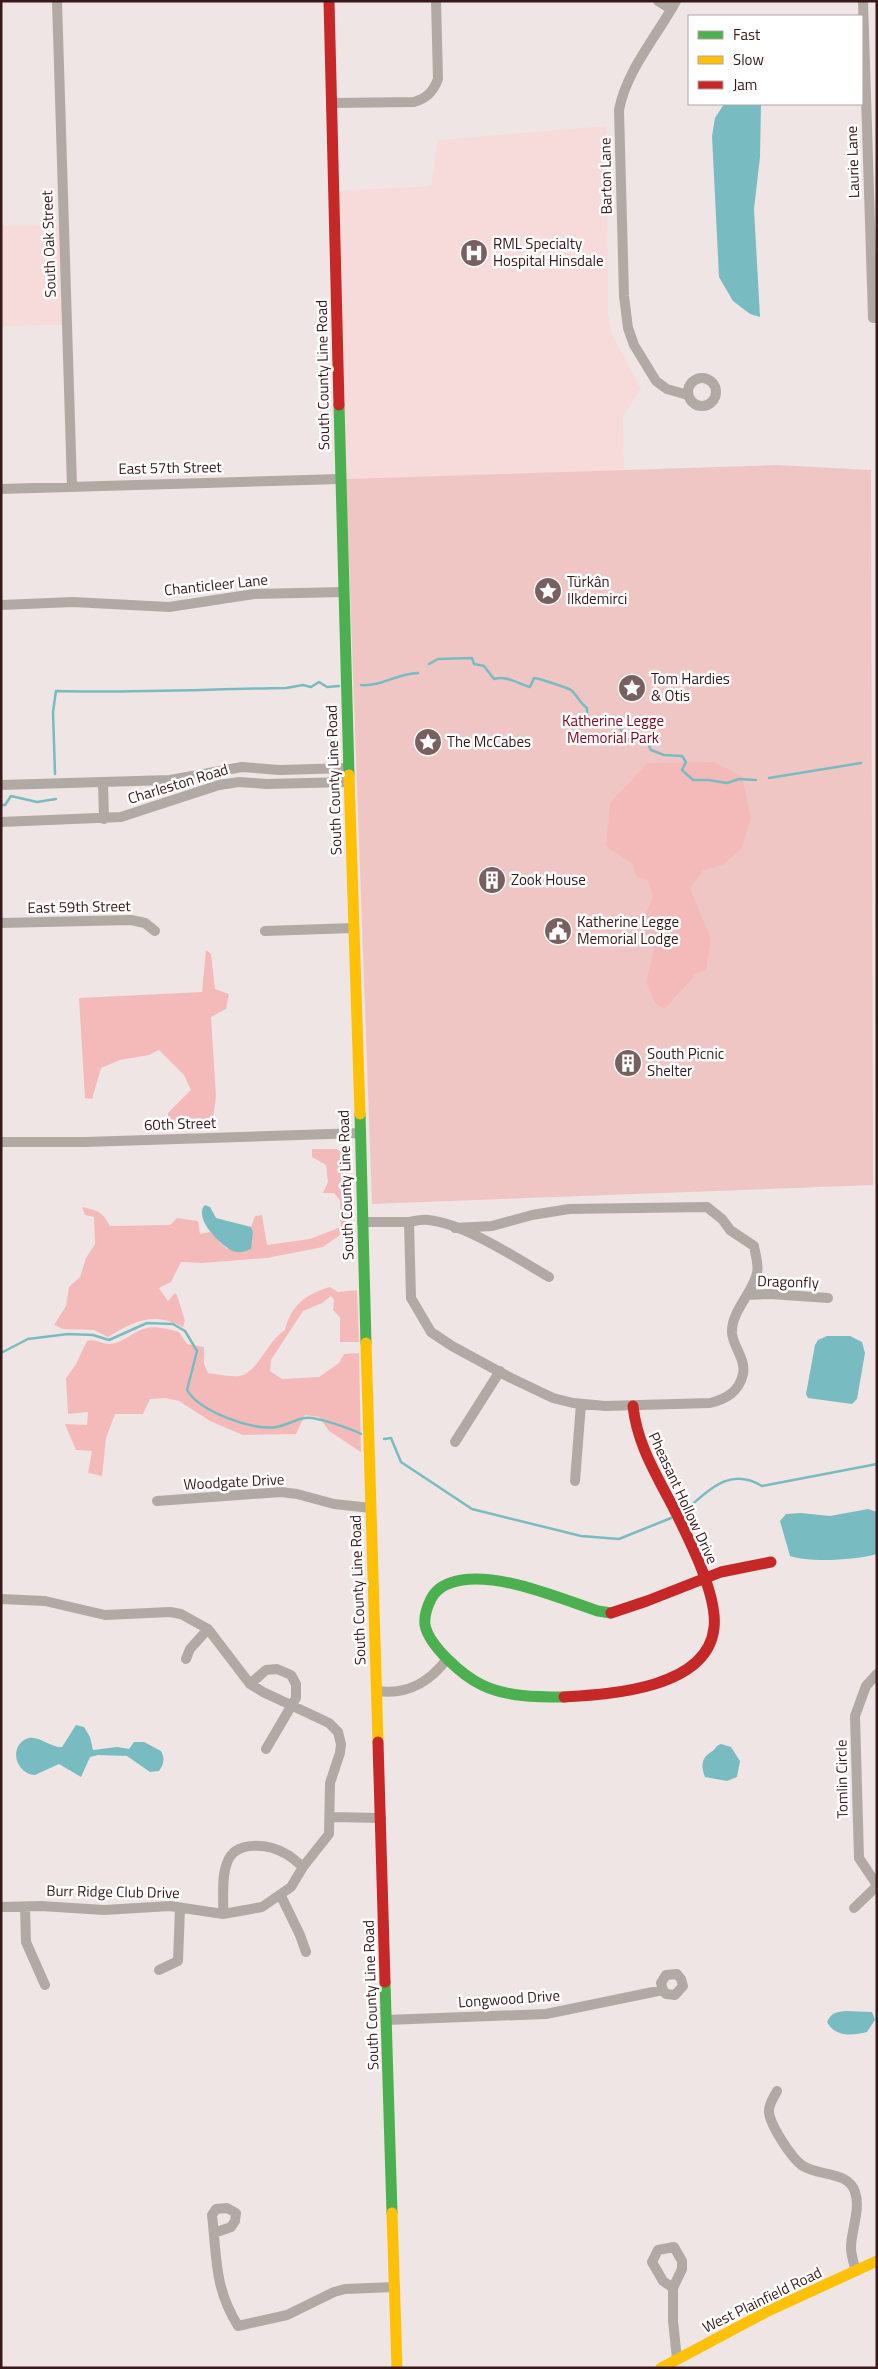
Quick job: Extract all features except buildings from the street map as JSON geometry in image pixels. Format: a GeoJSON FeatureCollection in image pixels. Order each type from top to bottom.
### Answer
{"type":"FeatureCollection","features":[{"type":"Feature","properties":{"kind":"main road","name":"South County Line Road"},"geometry":{"type":"LineString","coordinates":[[329,1],[340,479],[370,1508],[382,1818],[386,2020],[397,2368]]}},
{"type":"Feature","properties":{"kind":"main road","name":"Pheasant Hollow Drive"},"geometry":{"type":"LineString","coordinates":[[633,1406],[634,1426],[642,1451],[666,1494],[704,1578],[714,1631],[709,1646],[699,1661],[683,1673],[650,1686],[592,1695],[517,1694],[482,1684],[467,1676],[447,1659],[427,1632],[424,1619],[430,1600],[439,1588],[461,1580],[487,1579],[515,1585],[576,1605],[608,1613],[653,1600],[704,1578]]}},
{"type":"Feature","properties":{"kind":"main road"},"geometry":{"type":"LineString","coordinates":[[704,1578],[730,1568],[771,1562]]}},
{"type":"Feature","properties":{"kind":"main road","name":"West Plainfield Road"},"geometry":{"type":"LineString","coordinates":[[661,2368],[768,2312],[877,2261]]}},
{"type":"Feature","properties":{"kind":"street","name":"South Oak Street"},"geometry":{"type":"LineString","coordinates":[[57,1],[72,486]]}},
{"type":"Feature","properties":{"kind":"street"},"geometry":{"type":"LineString","coordinates":[[332,103],[414,102],[434,91],[438,79],[436,1]]}},
{"type":"Feature","properties":{"kind":"street"},"geometry":{"type":"LineString","coordinates":[[658,1],[673,5]]}},
{"type":"Feature","properties":{"kind":"street","name":"Laurie Lane"},"geometry":{"type":"LineString","coordinates":[[863,1],[873,318],[877,318]]}},
{"type":"Feature","properties":{"kind":"street","name":"Barton Lane"},"geometry":{"type":"LineString","coordinates":[[673,5],[621,97],[619,110],[624,296],[628,328],[634,345],[656,381],[667,389],[688,395]]}},
{"type":"Feature","properties":{"kind":"street","name":"East 57th Street"},"geometry":{"type":"LineString","coordinates":[[1,489],[340,479]]}},
{"type":"Feature","properties":{"kind":"street","name":"Chanticleer Lane"},"geometry":{"type":"LineString","coordinates":[[1,605],[73,602],[169,607],[254,594],[344,592]]}},
{"type":"Feature","properties":{"kind":"street","name":"Charleston Road"},"geometry":{"type":"LineString","coordinates":[[1,785],[170,780],[242,767],[280,770],[349,768]]}},
{"type":"Feature","properties":{"kind":"street","name":"Charleston Road"},"geometry":{"type":"LineString","coordinates":[[1,822],[104,819],[132,814],[227,783],[349,782]]}},
{"type":"Feature","properties":{"kind":"street","name":"Charleston Road"},"geometry":{"type":"LineString","coordinates":[[103,783],[104,819]]}},
{"type":"Feature","properties":{"kind":"street","name":"East 59th Street"},"geometry":{"type":"LineString","coordinates":[[1,923],[131,920],[145,923],[155,931]]}},
{"type":"Feature","properties":{"kind":"street"},"geometry":{"type":"LineString","coordinates":[[265,931],[354,928]]}},
{"type":"Feature","properties":{"kind":"street","name":"60th Street"},"geometry":{"type":"LineString","coordinates":[[1,1142],[84,1142],[360,1132]]}},
{"type":"Feature","properties":{"kind":"street"},"geometry":{"type":"LineString","coordinates":[[409,1222],[411,1298],[431,1332],[452,1346],[553,1398],[581,1404],[633,1406],[710,1403],[723,1400],[734,1393],[744,1373],[742,1358],[732,1333],[738,1309],[747,1296],[758,1272],[754,1246],[730,1230],[722,1219],[707,1207],[635,1206],[569,1208],[532,1215],[492,1226],[455,1228]]}},
{"type":"Feature","properties":{"kind":"street"},"geometry":{"type":"LineString","coordinates":[[362,1222],[428,1220],[455,1228],[494,1245],[549,1277]]}},
{"type":"Feature","properties":{"kind":"street"},"geometry":{"type":"LineString","coordinates":[[492,1226],[494,1245]]}},
{"type":"Feature","properties":{"kind":"street","name":"Dragonfly"},"geometry":{"type":"LineString","coordinates":[[747,1296],[770,1294],[828,1298]]}},
{"type":"Feature","properties":{"kind":"street"},"geometry":{"type":"LineString","coordinates":[[455,1442],[500,1371]]}},
{"type":"Feature","properties":{"kind":"street"},"geometry":{"type":"LineString","coordinates":[[575,1481],[581,1404]]}},
{"type":"Feature","properties":{"kind":"street","name":"Woodgate Drive"},"geometry":{"type":"LineString","coordinates":[[157,1501],[280,1492],[298,1494],[334,1504],[370,1508]]}},
{"type":"Feature","properties":{"kind":"street","name":"Burr Ridge Club Drive"},"geometry":{"type":"LineString","coordinates":[[1,1599],[39,1600],[105,1615],[170,1612],[193,1620],[208,1630],[250,1684],[262,1692],[329,1723],[338,1732],[341,1744],[330,1784],[328,1834],[291,1887],[262,1908],[223,1914],[154,1906],[104,1910],[1,1907]]}},
{"type":"Feature","properties":{"kind":"street"},"geometry":{"type":"LineString","coordinates":[[186,1659],[190,1649],[208,1630]]}},
{"type":"Feature","properties":{"kind":"street"},"geometry":{"type":"LineString","coordinates":[[377,1691],[398,1693],[414,1688],[433,1674],[447,1659]]}},
{"type":"Feature","properties":{"kind":"street"},"geometry":{"type":"LineString","coordinates":[[250,1684],[266,1670],[277,1669],[291,1675],[296,1684],[296,1698],[266,1749]]}},
{"type":"Feature","properties":{"kind":"street","name":"Tomlin Circle"},"geometry":{"type":"LineString","coordinates":[[877,1674],[866,1686],[855,1716],[858,1858],[877,1886]]}},
{"type":"Feature","properties":{"kind":"street"},"geometry":{"type":"LineString","coordinates":[[330,1817],[382,1818]]}},
{"type":"Feature","properties":{"kind":"street"},"geometry":{"type":"LineString","coordinates":[[223,1914],[224,1872],[231,1854],[249,1846],[271,1847],[288,1855],[303,1868]]}},
{"type":"Feature","properties":{"kind":"street"},"geometry":{"type":"LineString","coordinates":[[854,1908],[877,1886]]}},
{"type":"Feature","properties":{"kind":"street"},"geometry":{"type":"LineString","coordinates":[[281,1896],[306,1952]]}},
{"type":"Feature","properties":{"kind":"street"},"geometry":{"type":"LineString","coordinates":[[25,1907],[26,1942],[45,1985]]}},
{"type":"Feature","properties":{"kind":"street"},"geometry":{"type":"LineString","coordinates":[[159,1970],[178,1961],[180,1908]]}},
{"type":"Feature","properties":{"kind":"street","name":"Longwood Drive"},"geometry":{"type":"LineString","coordinates":[[386,2020],[546,2014],[662,1990]]}},
{"type":"Feature","properties":{"kind":"street"},"geometry":{"type":"LineString","coordinates":[[777,2091],[768,2111],[770,2118],[775,2131],[798,2162],[804,2167],[819,2173],[842,2178],[850,2183],[856,2192],[851,2249],[856,2271]]}},
{"type":"Feature","properties":{"kind":"street"},"geometry":{"type":"LineString","coordinates":[[214,2233],[218,2279],[230,2313],[238,2326],[287,2315],[329,2294],[345,2289],[395,2287]]}},
{"type":"Feature","properties":{"kind":"street"},"geometry":{"type":"LineString","coordinates":[[673,2288],[673,2321],[678,2359]]}},
{"type":"Feature","properties":{"kind":"shaded area","name":"RML Specialty Hospital Hinsdale"},"geometry":{"type":"Polygon","coordinates":[[[607,126],[608,314],[612,334],[641,389],[623,416],[624,470],[346,479],[339,191],[431,186],[438,140],[607,126]]]}},
{"type":"Feature","properties":{"kind":"shaded area"},"geometry":{"type":"Polygon","coordinates":[[[62,225],[65,325],[1,326],[1,226],[62,225]]]}},
{"type":"Feature","properties":{"kind":"shaded area"},"geometry":{"type":"Polygon","coordinates":[[[714,762],[742,776],[751,818],[741,849],[724,864],[702,871],[690,889],[711,938],[706,971],[695,973],[691,980],[664,1009],[655,1003],[646,982],[654,950],[641,920],[651,901],[652,892],[648,880],[636,876],[633,865],[606,846],[610,803],[647,763],[714,762]]]}},
{"type":"Feature","properties":{"kind":"shaded area"},"geometry":{"type":"Polygon","coordinates":[[[206,950],[211,954],[215,989],[229,994],[226,1009],[211,1017],[216,1097],[212,1125],[168,1126],[168,1113],[191,1090],[184,1075],[159,1050],[149,1055],[120,1060],[101,1068],[92,1099],[85,1098],[79,998],[202,992],[206,950]]]}},
{"type":"Feature","properties":{"kind":"shaded area"},"geometry":{"type":"Polygon","coordinates":[[[312,1149],[336,1149],[342,1152],[347,1230],[323,1247],[267,1258],[202,1263],[181,1262],[171,1282],[159,1288],[168,1301],[175,1293],[177,1295],[185,1321],[183,1327],[162,1320],[144,1320],[126,1326],[108,1337],[94,1330],[63,1329],[54,1325],[66,1306],[69,1287],[80,1277],[86,1258],[95,1244],[94,1217],[85,1215],[82,1207],[99,1212],[110,1226],[170,1225],[177,1218],[198,1221],[200,1234],[210,1232],[227,1249],[253,1232],[251,1227],[255,1216],[262,1215],[267,1245],[310,1239],[341,1227],[340,1200],[334,1193],[323,1193],[328,1182],[326,1165],[312,1157],[312,1149]]]}},
{"type":"Feature","properties":{"kind":"shaded area"},"geometry":{"type":"Polygon","coordinates":[[[330,1287],[338,1292],[357,1290],[359,1342],[340,1342],[340,1317],[333,1310],[334,1300],[331,1296],[322,1303],[303,1311],[271,1360],[270,1371],[282,1379],[319,1377],[339,1363],[344,1354],[359,1353],[361,1452],[329,1431],[319,1417],[305,1415],[296,1434],[243,1435],[210,1421],[179,1401],[165,1398],[150,1399],[143,1414],[115,1414],[106,1438],[102,1476],[88,1473],[92,1451],[76,1450],[65,1424],[87,1425],[88,1412],[68,1414],[66,1378],[76,1364],[87,1341],[93,1340],[110,1344],[119,1342],[147,1328],[156,1327],[179,1332],[187,1344],[204,1347],[204,1364],[208,1373],[239,1376],[246,1374],[252,1369],[273,1341],[285,1330],[291,1314],[301,1302],[314,1293],[330,1287]]]}},
{"type":"Feature","properties":{"kind":"green space","name":"Katherine Legge Memorial Park"},"geometry":{"type":"Polygon","coordinates":[[[777,465],[871,470],[873,1185],[372,1204],[346,479],[777,465]]]}},
{"type":"Feature","properties":{"kind":"water"},"geometry":{"type":"Polygon","coordinates":[[[723,105],[761,105],[760,157],[754,209],[760,317],[750,314],[733,301],[719,277],[712,136],[715,118],[723,105]]]}},
{"type":"Feature","properties":{"kind":"water"},"geometry":{"type":"Polygon","coordinates":[[[205,1205],[210,1207],[216,1218],[251,1227],[253,1232],[251,1249],[236,1252],[230,1250],[217,1239],[206,1225],[203,1217],[202,1211],[205,1205]]]}},
{"type":"Feature","properties":{"kind":"water"},"geometry":{"type":"Polygon","coordinates":[[[827,1336],[850,1336],[862,1342],[865,1353],[857,1399],[852,1404],[808,1398],[806,1394],[815,1345],[818,1340],[827,1336]]]}},
{"type":"Feature","properties":{"kind":"water"},"geometry":{"type":"Polygon","coordinates":[[[868,1509],[877,1512],[877,1554],[834,1560],[790,1556],[780,1521],[786,1514],[801,1513],[830,1516],[868,1509]]]}},
{"type":"Feature","properties":{"kind":"water"},"geometry":{"type":"Polygon","coordinates":[[[76,1725],[84,1727],[90,1737],[93,1750],[117,1747],[129,1749],[134,1742],[144,1742],[161,1751],[162,1766],[159,1771],[150,1772],[127,1756],[98,1755],[90,1757],[81,1777],[59,1764],[35,1775],[24,1771],[17,1761],[16,1755],[19,1744],[29,1738],[34,1738],[57,1747],[62,1747],[76,1725]]]}},
{"type":"Feature","properties":{"kind":"water"},"geometry":{"type":"Polygon","coordinates":[[[721,1744],[731,1747],[740,1761],[737,1777],[727,1781],[705,1777],[703,1770],[705,1757],[721,1744]]]}},
{"type":"Feature","properties":{"kind":"water"},"geometry":{"type":"Polygon","coordinates":[[[845,2011],[872,2012],[875,2020],[867,2032],[850,2035],[839,2033],[830,2027],[827,2022],[834,2014],[845,2011]]]}},
{"type":"Feature","properties":{"kind":"waterway"},"geometry":{"type":"LineString","coordinates":[[429,664],[438,659],[472,658],[474,664],[484,666],[494,679],[508,679],[530,687],[534,678],[559,685],[573,692],[587,708],[587,717],[595,723],[616,721],[627,740],[643,734],[651,750],[664,755],[682,756],[686,762],[682,770],[693,780],[727,783],[739,779],[756,780]]}},
{"type":"Feature","properties":{"kind":"waterway"},"geometry":{"type":"LineString","coordinates":[[361,685],[376,684],[403,675],[418,673]]}},
{"type":"Feature","properties":{"kind":"waterway"},"geometry":{"type":"LineString","coordinates":[[55,774],[53,712],[56,691],[286,688],[303,685],[311,687],[319,682],[327,687],[339,686]]}},
{"type":"Feature","properties":{"kind":"waterway"},"geometry":{"type":"LineString","coordinates":[[769,778],[861,763]]}},
{"type":"Feature","properties":{"kind":"waterway"},"geometry":{"type":"LineString","coordinates":[[1,805],[5,805],[11,796],[37,802],[56,799]]}},
{"type":"Feature","properties":{"kind":"waterway"},"geometry":{"type":"LineString","coordinates":[[1,1353],[28,1339],[68,1334],[93,1335],[109,1340],[147,1323],[173,1324],[185,1331],[197,1351],[187,1390],[193,1398],[214,1412],[240,1423],[266,1427],[280,1426],[301,1419],[317,1419],[361,1434]]}},
{"type":"Feature","properties":{"kind":"waterway"},"geometry":{"type":"LineString","coordinates":[[384,1439],[391,1438],[401,1462],[472,1509],[581,1536],[619,1539],[671,1518]]}},
{"type":"Feature","properties":{"kind":"waterway"},"geometry":{"type":"LineString","coordinates":[[684,1511],[711,1489],[729,1480],[739,1479],[762,1486],[877,1464]]}},
{"type":"Feature","properties":{"kind":"traffic: fast"},"geometry":{"type":"LineString","coordinates":[[339,405],[349,775]]}},
{"type":"Feature","properties":{"kind":"traffic: fast"},"geometry":{"type":"LineString","coordinates":[[360,1114],[366,1343]]}},
{"type":"Feature","properties":{"kind":"traffic: fast"},"geometry":{"type":"LineString","coordinates":[[564,1697],[512,1694],[492,1689],[474,1681],[448,1660],[428,1633],[425,1618],[431,1599],[440,1588],[453,1582],[478,1579],[495,1580],[531,1588],[598,1611],[611,1613]]}},
{"type":"Feature","properties":{"kind":"traffic: fast"},"geometry":{"type":"LineString","coordinates":[[385,1982],[392,2213]]}},
{"type":"Feature","properties":{"kind":"traffic: slow"},"geometry":{"type":"LineString","coordinates":[[349,775],[360,1114]]}},
{"type":"Feature","properties":{"kind":"traffic: slow"},"geometry":{"type":"LineString","coordinates":[[366,1343],[378,1742]]}},
{"type":"Feature","properties":{"kind":"traffic: slow"},"geometry":{"type":"LineString","coordinates":[[392,2213],[397,2368]]}},
{"type":"Feature","properties":{"kind":"traffic: slow"},"geometry":{"type":"LineString","coordinates":[[661,2368],[768,2311],[877,2261]]}},
{"type":"Feature","properties":{"kind":"traffic: jam"},"geometry":{"type":"LineString","coordinates":[[329,1],[339,405]]}},
{"type":"Feature","properties":{"kind":"traffic: jam"},"geometry":{"type":"LineString","coordinates":[[564,1697],[630,1690],[676,1676],[694,1664],[707,1648],[714,1628],[711,1599],[701,1566],[643,1446],[633,1406]]}},
{"type":"Feature","properties":{"kind":"traffic: jam"},"geometry":{"type":"LineString","coordinates":[[611,1613],[721,1572],[771,1562]]}},
{"type":"Feature","properties":{"kind":"traffic: jam"},"geometry":{"type":"LineString","coordinates":[[378,1742],[385,1982]]}},
{"type":"Feature","properties":{"kind":"place","name":"RML Specialty Hospital Hinsdale"},"geometry":{"type":"Point","coordinates":[474,253]}},
{"type":"Feature","properties":{"kind":"place","name":"Türkân Ilkdemirci"},"geometry":{"type":"Point","coordinates":[548,591]}},
{"type":"Feature","properties":{"kind":"place","name":"Tom Hardies & Otis"},"geometry":{"type":"Point","coordinates":[632,688]}},
{"type":"Feature","properties":{"kind":"place","name":"The McCabes"},"geometry":{"type":"Point","coordinates":[428,742]}},
{"type":"Feature","properties":{"kind":"place","name":"Zook House"},"geometry":{"type":"Point","coordinates":[492,880]}},
{"type":"Feature","properties":{"kind":"place","name":"Katherine Legge Memorial Lodge"},"geometry":{"type":"Point","coordinates":[558,931]}},
{"type":"Feature","properties":{"kind":"place","name":"South Picnic Shelter"},"geometry":{"type":"Point","coordinates":[628,1063]}}]}
